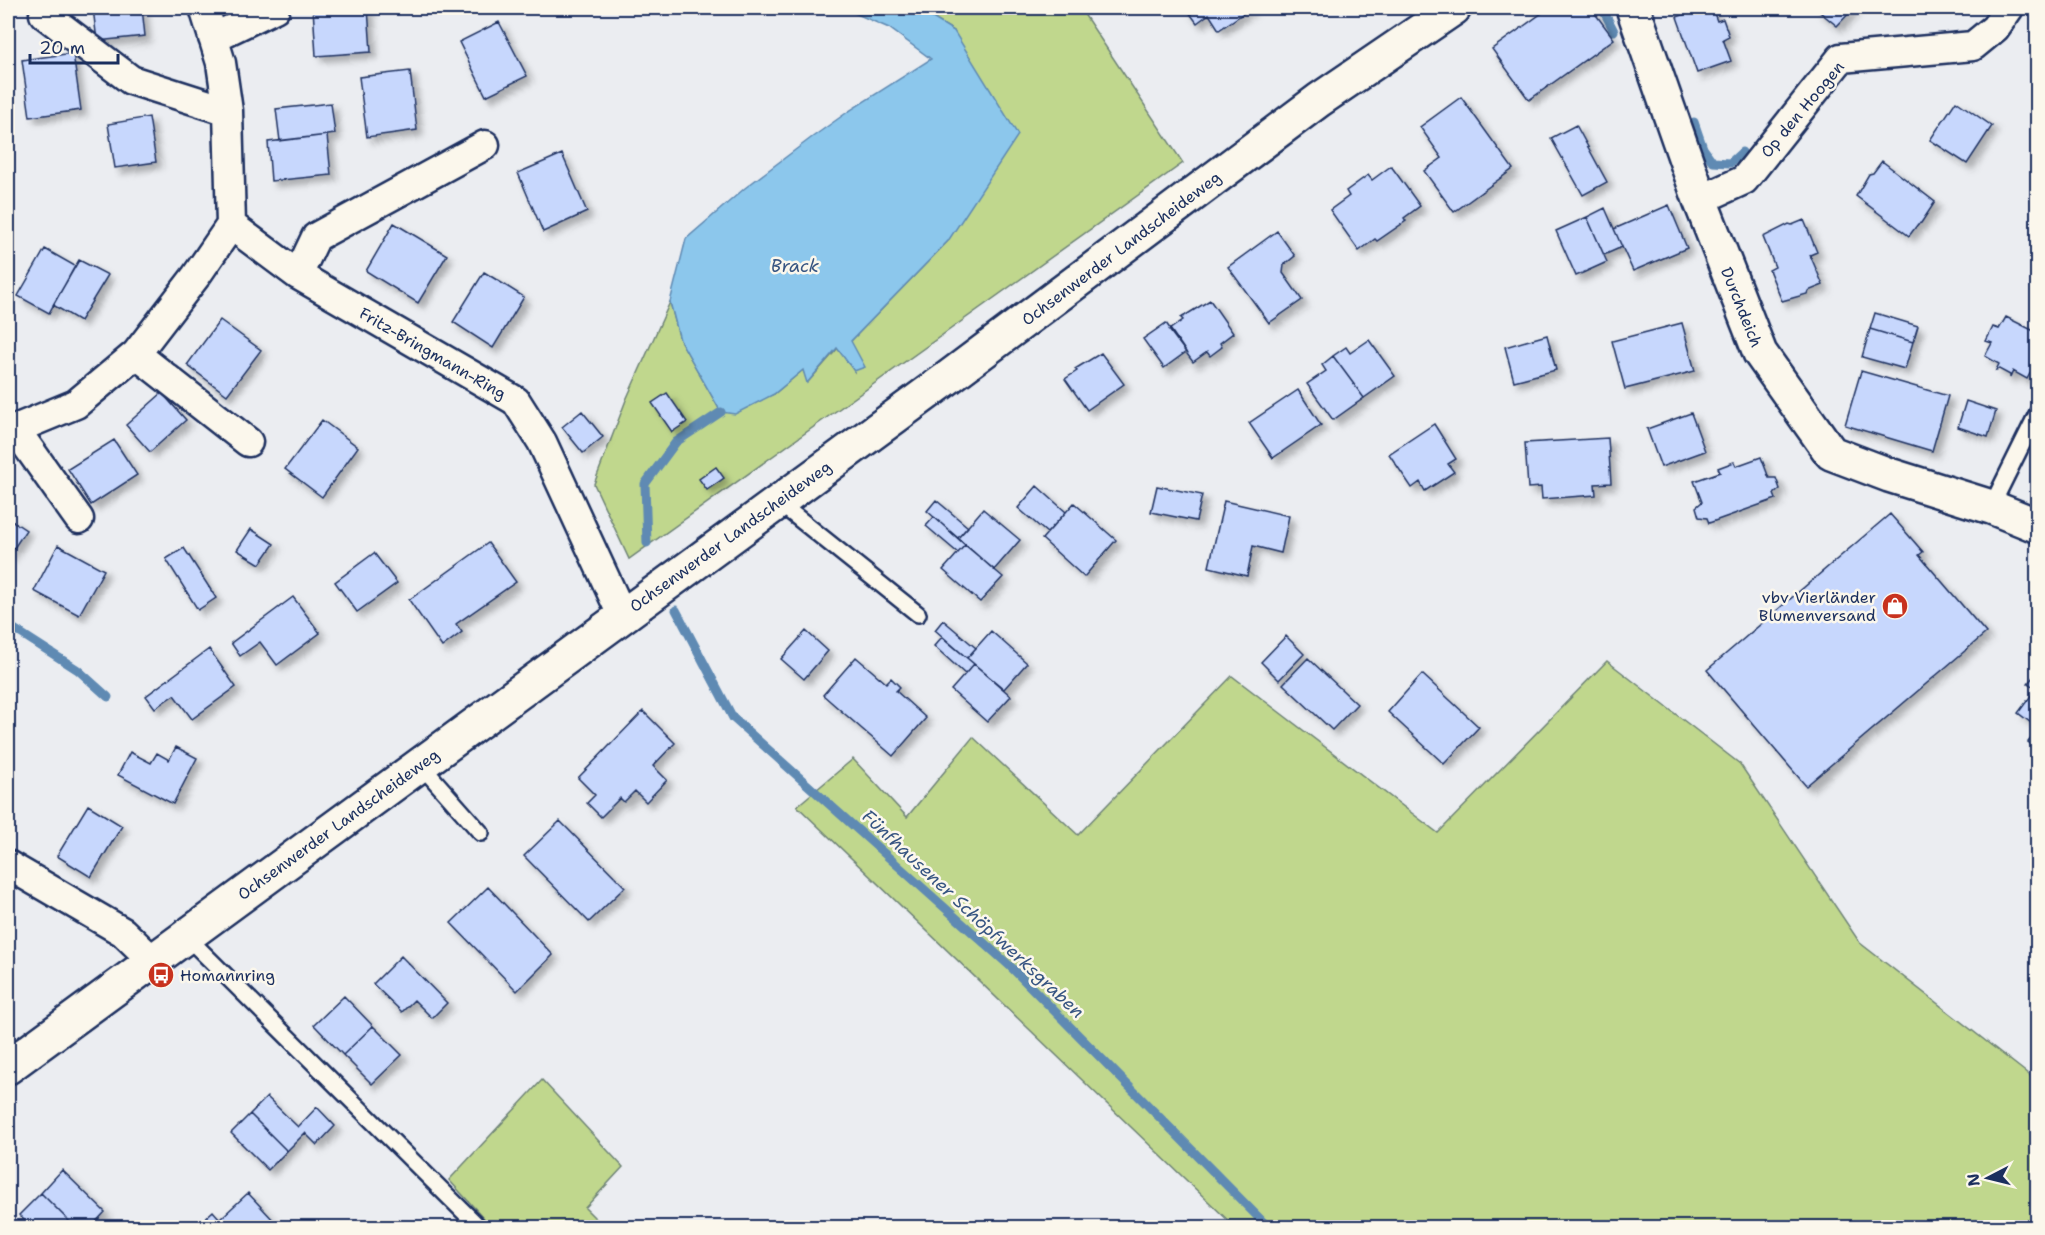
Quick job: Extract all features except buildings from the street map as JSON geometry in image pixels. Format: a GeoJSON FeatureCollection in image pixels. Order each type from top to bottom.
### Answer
{"type":"FeatureCollection","features":[{"type":"Feature","properties":{"kind":"street"},"geometry":{"type":"LineString","coordinates":[[79,519],[11,430],[76,404],[136,354],[196,276],[231,225],[228,111],[221,63],[204,8]]}},
{"type":"Feature","properties":{"kind":"street"},"geometry":{"type":"LineString","coordinates":[[213,38],[275,8]]}},
{"type":"Feature","properties":{"kind":"street","name":"Ochsenwerder Landscheideweg"},"geometry":{"type":"LineString","coordinates":[[8,1067],[778,502],[1319,100],[1454,8]]}},
{"type":"Feature","properties":{"kind":"street","name":"Durchdeich"},"geometry":{"type":"LineString","coordinates":[[1633,8],[1700,200],[1760,353],[1831,453],[1889,475],[1991,507],[2037,526]]}},
{"type":"Feature","properties":{"kind":"street","name":"Op den Hoogen"},"geometry":{"type":"LineString","coordinates":[[1700,200],[1744,180],[1841,58],[1973,46],[1995,28],[2009,8]]}},
{"type":"Feature","properties":{"kind":"street"},"geometry":{"type":"LineString","coordinates":[[44,14],[131,80],[228,111]]}},
{"type":"Feature","properties":{"kind":"street"},"geometry":{"type":"LineString","coordinates":[[298,275],[316,237],[485,144]]}},
{"type":"Feature","properties":{"kind":"street","name":"Fritz-Bringmann-Ring"},"geometry":{"type":"LineString","coordinates":[[231,225],[298,275],[516,401],[542,442],[622,615]]}},
{"type":"Feature","properties":{"kind":"street"},"geometry":{"type":"LineString","coordinates":[[136,354],[248,442]]}},
{"type":"Feature","properties":{"kind":"street"},"geometry":{"type":"LineString","coordinates":[[8,865],[123,932],[152,960]]}},
{"type":"Feature","properties":{"kind":"lane"},"geometry":{"type":"LineString","coordinates":[[1991,507],[2037,412]]}},
{"type":"Feature","properties":{"kind":"lane"},"geometry":{"type":"LineString","coordinates":[[778,502],[918,614]]}},
{"type":"Feature","properties":{"kind":"lane"},"geometry":{"type":"LineString","coordinates":[[420,764],[481,833]]}},
{"type":"Feature","properties":{"kind":"lane"},"geometry":{"type":"LineString","coordinates":[[186,936],[480,1227]]}},
{"type":"Feature","properties":{"kind":"green space"},"geometry":{"type":"Polygon","coordinates":[[[916,8],[1080,8],[1183,163],[629,559],[594,484],[626,400],[670,302],[680,340],[721,412],[774,394],[803,370],[808,382],[838,348],[854,371],[851,341],[948,241],[954,31],[916,8]]]}},
{"type":"Feature","properties":{"kind":"green space"},"geometry":{"type":"Polygon","coordinates":[[[1607,661],[1740,764],[1860,943],[2037,1081],[2037,1227],[1235,1227],[797,806],[853,759],[907,817],[973,737],[1078,835],[1232,676],[1438,833],[1607,661]]]}},
{"type":"Feature","properties":{"kind":"green space"},"geometry":{"type":"Polygon","coordinates":[[[542,1080],[623,1167],[585,1208],[604,1227],[492,1227],[449,1180],[542,1080]]]}},
{"type":"Feature","properties":{"kind":"water","name":"Brack"},"geometry":{"type":"Polygon","coordinates":[[[843,8],[916,8],[954,31],[1018,135],[948,241],[851,341],[865,367],[854,371],[837,348],[807,383],[803,370],[774,394],[735,414],[721,412],[680,340],[670,302],[686,239],[745,188],[811,138],[931,59],[889,28],[843,8]]]}},
{"type":"Feature","properties":{"kind":"waterway"},"geometry":{"type":"LineString","coordinates":[[1602,8],[1614,31]]}},
{"type":"Feature","properties":{"kind":"waterway"},"geometry":{"type":"LineString","coordinates":[[1694,122],[1703,148],[1713,162],[1730,163],[1742,152]]}},
{"type":"Feature","properties":{"kind":"waterway","name":"Fünfhausener Schöpfwerksgraben"},"geometry":{"type":"LineString","coordinates":[[647,543],[645,484],[676,442],[721,412]]}},
{"type":"Feature","properties":{"kind":"waterway","name":"Fünfhausener Schöpfwerksgraben"},"geometry":{"type":"LineString","coordinates":[[676,610],[733,718],[1011,967],[1269,1228]]}},
{"type":"Feature","properties":{"kind":"waterway"},"geometry":{"type":"LineString","coordinates":[[8,625],[78,670],[108,697]]}},
{"type":"Feature","properties":{"kind":"place","name":"vbv Vierländer Blumenversand"},"geometry":{"type":"Point","coordinates":[1895,606]}},
{"type":"Feature","properties":{"kind":"place","name":"Homannring"},"geometry":{"type":"Point","coordinates":[161,975]}}]}
